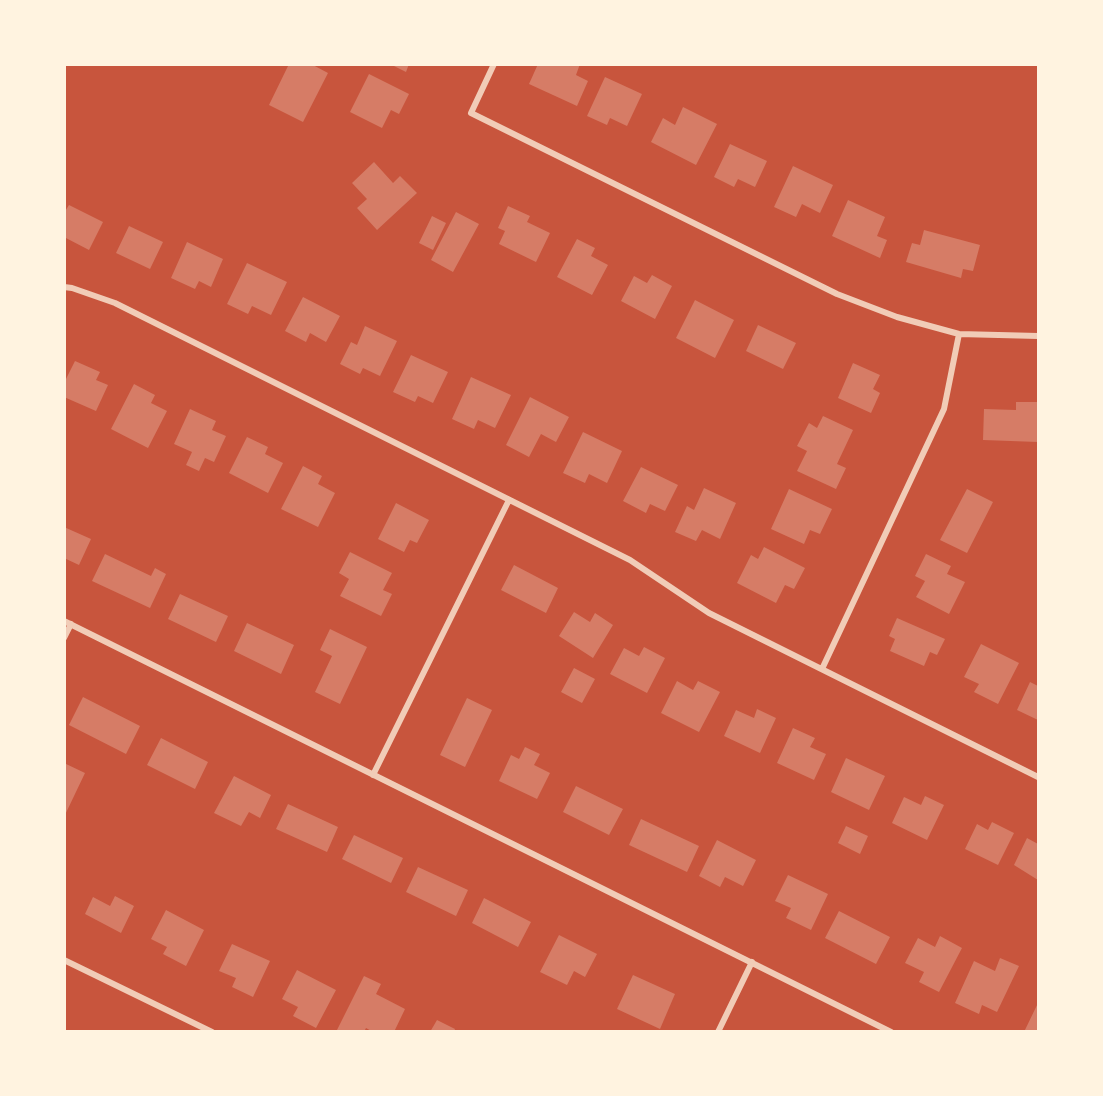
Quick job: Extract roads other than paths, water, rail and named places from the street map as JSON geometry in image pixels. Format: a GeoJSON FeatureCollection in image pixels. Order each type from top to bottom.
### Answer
{"type":"FeatureCollection","features":[{"type":"Feature","properties":{"kind":"street"},"geometry":{"type":"LineString","coordinates":[[494,64],[471,113],[837,294],[897,317],[959,334],[1038,336]]}},
{"type":"Feature","properties":{"kind":"street"},"geometry":{"type":"LineString","coordinates":[[64,287],[116,303],[630,560],[709,613],[1038,777]]}},
{"type":"Feature","properties":{"kind":"street"},"geometry":{"type":"LineString","coordinates":[[822,669],[944,409],[959,334]]}},
{"type":"Feature","properties":{"kind":"street"},"geometry":{"type":"LineString","coordinates":[[373,775],[509,500]]}},
{"type":"Feature","properties":{"kind":"street"},"geometry":{"type":"LineString","coordinates":[[64,638],[68,622],[891,1032]]}},
{"type":"Feature","properties":{"kind":"street"},"geometry":{"type":"LineString","coordinates":[[64,960],[212,1032]]}},
{"type":"Feature","properties":{"kind":"street"},"geometry":{"type":"LineString","coordinates":[[718,1032],[752,962]]}}]}
